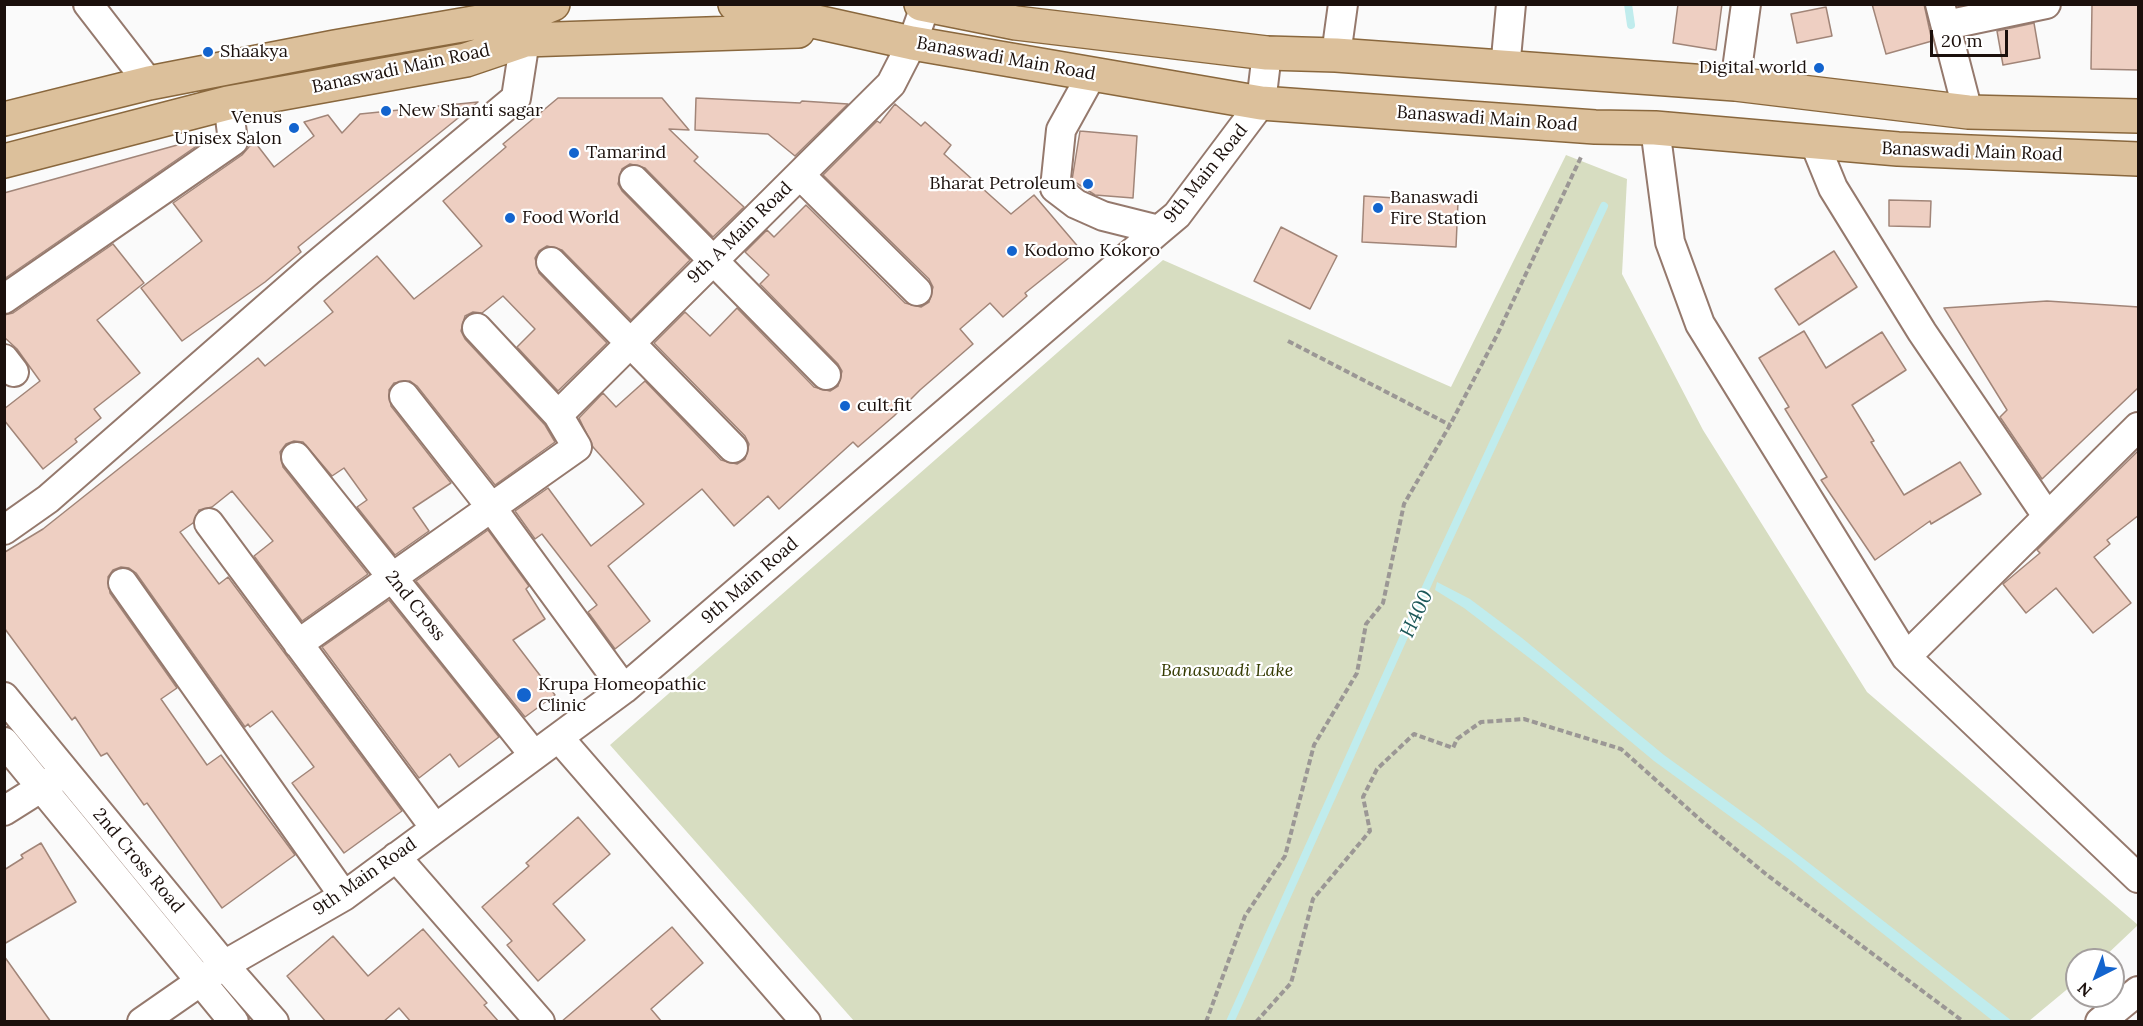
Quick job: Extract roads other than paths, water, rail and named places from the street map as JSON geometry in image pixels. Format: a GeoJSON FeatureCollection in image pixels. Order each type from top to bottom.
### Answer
{"type":"FeatureCollection","features":[{"type":"Feature","properties":{"kind":"main road","name":"Banaswadi Main Road"},"geometry":{"type":"LineString","coordinates":[[735,4],[842,30],[1261,103],[1595,127],[1655,128],[1815,144],[2139,159]]}},
{"type":"Feature","properties":{"kind":"main road","name":"Banaswadi Main Road"},"geometry":{"type":"LineString","coordinates":[[924,5],[1016,23],[1268,53],[1336,55],[1735,84],[1968,112],[2139,116]]}},
{"type":"Feature","properties":{"kind":"main road","name":"Banaswadi Main Road"},"geometry":{"type":"LineString","coordinates":[[4,161],[228,103],[466,60],[536,16]]}},
{"type":"Feature","properties":{"kind":"main road","name":"Banaswadi Main Road"},"geometry":{"type":"LineString","coordinates":[[4,118],[148,83],[335,47],[536,16],[842,30]]}},
{"type":"Feature","properties":{"kind":"street"},"geometry":{"type":"LineString","coordinates":[[88,4],[148,83]]}},
{"type":"Feature","properties":{"kind":"street"},"geometry":{"type":"LineString","coordinates":[[1336,55],[1343,4]]}},
{"type":"Feature","properties":{"kind":"street"},"geometry":{"type":"LineString","coordinates":[[1505,69],[1511,4]]}},
{"type":"Feature","properties":{"kind":"street"},"geometry":{"type":"LineString","coordinates":[[1735,84],[1746,4]]}},
{"type":"Feature","properties":{"kind":"street"},"geometry":{"type":"LineString","coordinates":[[1968,112],[1943,15],[2046,4]]}},
{"type":"Feature","properties":{"kind":"street","name":"9th A Main Road"},"geometry":{"type":"LineString","coordinates":[[558,415],[891,84],[912,43],[924,5]]}},
{"type":"Feature","properties":{"kind":"street"},"geometry":{"type":"LineString","coordinates":[[4,530],[48,499],[310,270],[516,98],[536,16]]}},
{"type":"Feature","properties":{"kind":"street","name":"9th Main Road"},"geometry":{"type":"LineString","coordinates":[[142,1022],[224,965],[344,896],[624,689],[1177,215],[1261,103],[1268,53]]}},
{"type":"Feature","properties":{"kind":"street"},"geometry":{"type":"LineString","coordinates":[[1092,74],[1077,96],[1061,130],[1054,188],[1076,204],[1103,216],[1159,230]]}},
{"type":"Feature","properties":{"kind":"street"},"geometry":{"type":"LineString","coordinates":[[4,299],[233,141],[228,103]]}},
{"type":"Feature","properties":{"kind":"street"},"geometry":{"type":"LineString","coordinates":[[1655,128],[1670,242],[1700,324],[1906,657],[2139,878]]}},
{"type":"Feature","properties":{"kind":"street"},"geometry":{"type":"LineString","coordinates":[[1815,144],[1833,188],[1892,284],[2047,516]]}},
{"type":"Feature","properties":{"kind":"street"},"geometry":{"type":"LineString","coordinates":[[800,176],[917,291]]}},
{"type":"Feature","properties":{"kind":"street"},"geometry":{"type":"LineString","coordinates":[[634,180],[826,375]]}},
{"type":"Feature","properties":{"kind":"street"},"geometry":{"type":"LineString","coordinates":[[551,262],[734,448]]}},
{"type":"Feature","properties":{"kind":"street"},"geometry":{"type":"LineString","coordinates":[[298,644],[577,447],[558,415],[477,328]]}},
{"type":"Feature","properties":{"kind":"street"},"geometry":{"type":"LineString","coordinates":[[404,396],[491,507],[624,689]]}},
{"type":"Feature","properties":{"kind":"street"},"geometry":{"type":"LineString","coordinates":[[1906,657],[2139,427]]}},
{"type":"Feature","properties":{"kind":"street","name":"2nd Cross"},"geometry":{"type":"LineString","coordinates":[[296,457],[534,755]]}},
{"type":"Feature","properties":{"kind":"street"},"geometry":{"type":"LineString","coordinates":[[209,523],[435,828]]}},
{"type":"Feature","properties":{"kind":"street"},"geometry":{"type":"LineString","coordinates":[[123,583],[344,896]]}},
{"type":"Feature","properties":{"kind":"street","name":"2nd Cross Road"},"geometry":{"type":"LineString","coordinates":[[4,697],[53,779],[201,981],[234,1022]]}},
{"type":"Feature","properties":{"kind":"street"},"geometry":{"type":"LineString","coordinates":[[559,738],[806,1022]]}},
{"type":"Feature","properties":{"kind":"street","name":"2nd Cross Road"},"geometry":{"type":"LineString","coordinates":[[4,741],[53,779],[274,1022]]}},
{"type":"Feature","properties":{"kind":"street"},"geometry":{"type":"LineString","coordinates":[[4,811],[53,779]]}},
{"type":"Feature","properties":{"kind":"street"},"geometry":{"type":"LineString","coordinates":[[396,857],[540,1022]]}},
{"type":"Feature","properties":{"kind":"street"},"geometry":{"type":"LineString","coordinates":[[2100,1022],[2139,991]]}},
{"type":"Feature","properties":{"kind":"water"},"geometry":{"type":"Polygon","coordinates":[[[1437,582],[1470,599],[1522,638],[1664,755],[1759,824],[2012,1021],[1993,1021],[1790,860],[1654,761],[1545,670],[1464,608],[1435,590],[1437,582]]]}},
{"type":"Feature","properties":{"kind":"waterway","name":"H400"},"geometry":{"type":"LineString","coordinates":[[1628,4],[1631,25]]}},
{"type":"Feature","properties":{"kind":"waterway","name":"H400"},"geometry":{"type":"LineString","coordinates":[[1230,1022],[1429,581],[1604,206]]}},
{"type":"Feature","properties":{"kind":"place","name":"Shaakya"},"geometry":{"type":"Point","coordinates":[208,52]}},
{"type":"Feature","properties":{"kind":"place","name":"Digital world"},"geometry":{"type":"Point","coordinates":[1819,68]}},
{"type":"Feature","properties":{"kind":"place","name":"New Shanti sagar"},"geometry":{"type":"Point","coordinates":[386,111]}},
{"type":"Feature","properties":{"kind":"place","name":"Venus Unisex Salon"},"geometry":{"type":"Point","coordinates":[294,128]}},
{"type":"Feature","properties":{"kind":"place","name":"Tamarind"},"geometry":{"type":"Point","coordinates":[574,153]}},
{"type":"Feature","properties":{"kind":"place","name":"Bharat Petroleum"},"geometry":{"type":"Point","coordinates":[1088,184]}},
{"type":"Feature","properties":{"kind":"place","name":"Banaswadi Fire Station"},"geometry":{"type":"Point","coordinates":[1378,208]}},
{"type":"Feature","properties":{"kind":"place","name":"Food World"},"geometry":{"type":"Point","coordinates":[510,218]}},
{"type":"Feature","properties":{"kind":"place","name":"Kodomo Kokoro"},"geometry":{"type":"Point","coordinates":[1012,251]}},
{"type":"Feature","properties":{"kind":"place","name":"cult.fit"},"geometry":{"type":"Point","coordinates":[845,406]}},
{"type":"Feature","properties":{"kind":"place","name":"Krupa Homeopathic Clinic"},"geometry":{"type":"Point","coordinates":[524,695]}},
{"type":"Feature","properties":{"kind":"park label","name":"Banaswadi Lake"},"geometry":{"type":"Point","coordinates":[1227,671]}}]}
